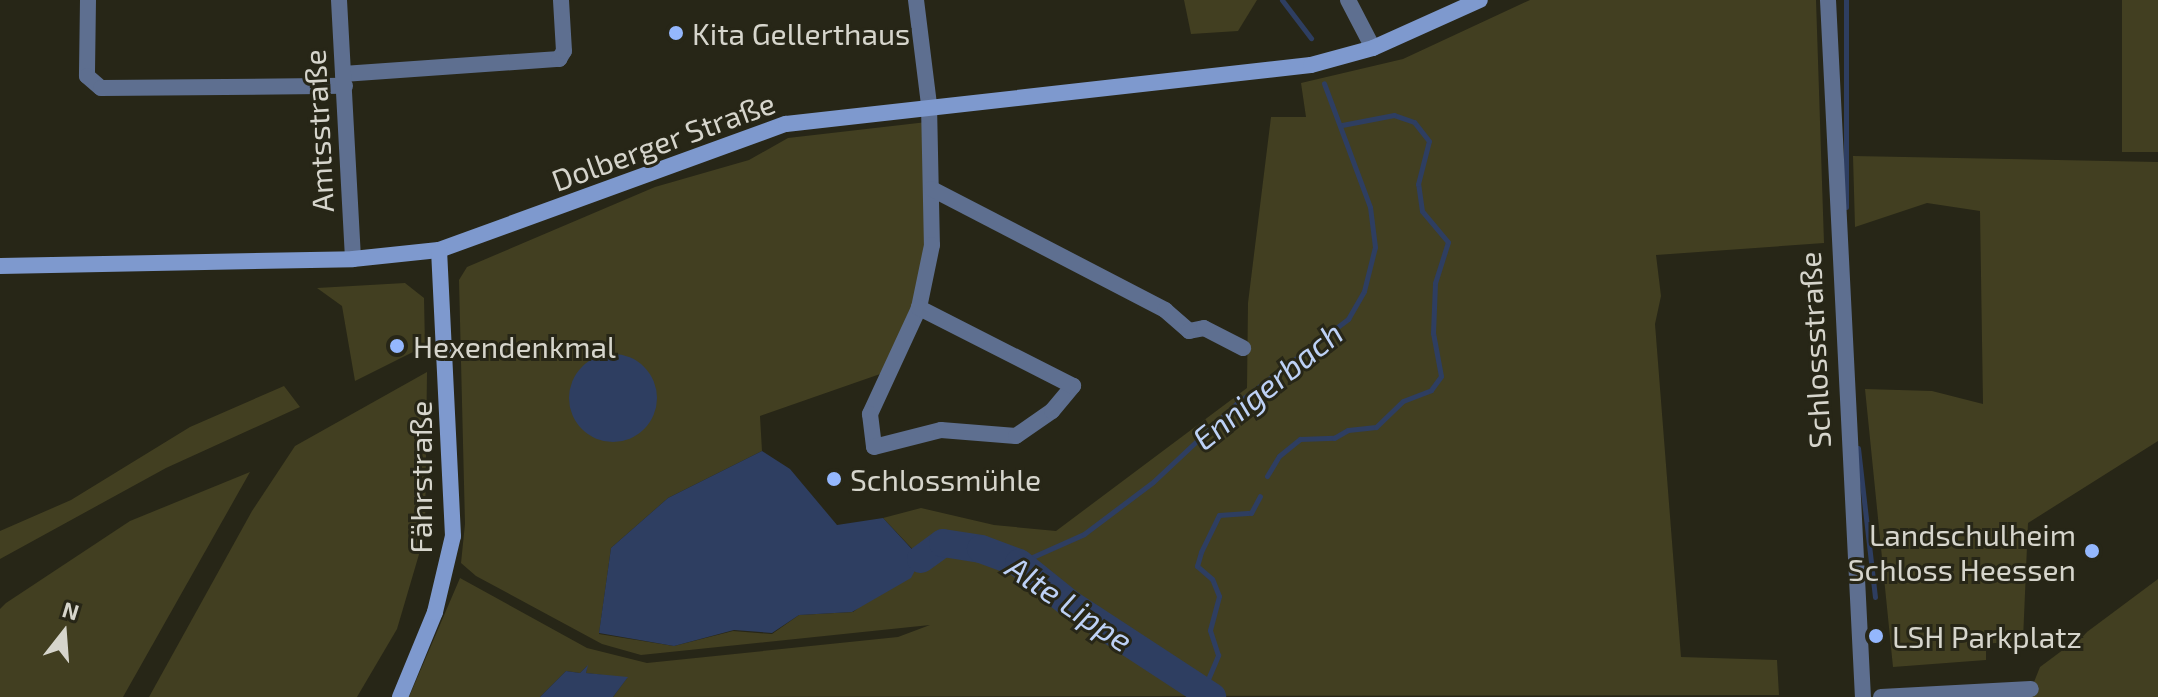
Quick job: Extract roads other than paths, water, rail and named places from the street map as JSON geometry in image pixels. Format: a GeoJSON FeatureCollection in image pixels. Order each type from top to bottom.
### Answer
{"type":"FeatureCollection","features":[{"type":"Feature","properties":{"kind":"main road","name":"Dolberger Straße"},"geometry":{"type":"LineString","coordinates":[[0,266],[353,259],[439,250],[777,127],[929,105],[1281,69],[1373,48],[1480,0]]}},
{"type":"Feature","properties":{"kind":"main road","name":"Fährstraße"},"geometry":{"type":"LineString","coordinates":[[400,697],[435,612],[453,536],[439,250]]}},
{"type":"Feature","properties":{"kind":"street"},"geometry":{"type":"LineString","coordinates":[[88,0],[87,76],[101,88],[344,80],[523,64],[563,55],[561,0]]}},
{"type":"Feature","properties":{"kind":"street","name":"Amtsstraße"},"geometry":{"type":"LineString","coordinates":[[339,0],[353,259]]}},
{"type":"Feature","properties":{"kind":"street"},"geometry":{"type":"LineString","coordinates":[[916,0],[929,105],[932,189],[929,276],[919,308],[870,414],[874,447],[941,430],[1016,436],[1052,411],[1073,386],[919,308]]}},
{"type":"Feature","properties":{"kind":"street"},"geometry":{"type":"LineString","coordinates":[[1348,0],[1373,48]]}},
{"type":"Feature","properties":{"kind":"street","name":"Schlossstraße"},"geometry":{"type":"LineString","coordinates":[[1828,0],[1863,697]]}},
{"type":"Feature","properties":{"kind":"street"},"geometry":{"type":"LineString","coordinates":[[932,189],[1165,310],[1189,331],[1204,328],[1243,348]]}},
{"type":"Feature","properties":{"kind":"street"},"geometry":{"type":"LineString","coordinates":[[1881,697],[2031,689]]}},
{"type":"Feature","properties":{"kind":"water"},"geometry":{"type":"Polygon","coordinates":[[[613,354],[638,361],[650,373],[657,398],[650,423],[638,435],[613,442],[588,435],[576,423],[569,398],[576,373],[588,361],[613,354]]]}},
{"type":"Feature","properties":{"kind":"water"},"geometry":{"type":"Polygon","coordinates":[[[762,451],[790,469],[837,525],[883,518],[921,559],[911,578],[852,612],[799,615],[772,633],[734,630],[674,646],[599,633],[611,548],[668,498],[762,451]]]}},
{"type":"Feature","properties":{"kind":"water"},"geometry":{"type":"Polygon","coordinates":[[[588,665],[586,673],[628,677],[613,697],[540,697],[566,671],[580,673],[588,665]]]}},
{"type":"Feature","properties":{"kind":"waterway","name":"Ennigerbach"},"geometry":{"type":"LineString","coordinates":[[1282,0],[1311,38]]}},
{"type":"Feature","properties":{"kind":"waterway"},"geometry":{"type":"LineString","coordinates":[[1846,0],[1846,207]]}},
{"type":"Feature","properties":{"kind":"waterway","name":"Ennigerbach"},"geometry":{"type":"LineString","coordinates":[[1019,563],[1084,534],[1153,482],[1236,404],[1348,319],[1364,291],[1375,247],[1370,207],[1324,83]]}},
{"type":"Feature","properties":{"kind":"waterway"},"geometry":{"type":"LineString","coordinates":[[1267,476],[1279,456],[1300,439],[1334,438],[1348,430],[1376,427],[1403,401],[1431,390],[1441,376],[1433,333],[1435,283],[1448,242],[1422,211],[1418,184],[1429,141],[1414,122],[1394,115],[1342,125]]}},
{"type":"Feature","properties":{"kind":"waterway"},"geometry":{"type":"LineString","coordinates":[[1858,448],[1875,597]]}},
{"type":"Feature","properties":{"kind":"waterway"},"geometry":{"type":"LineString","coordinates":[[1203,691],[1218,655],[1210,630],[1219,596],[1212,579],[1197,566],[1201,552],[1219,515],[1251,513],[1260,496]]}},
{"type":"Feature","properties":{"kind":"waterway","name":"Alte Lippe"},"geometry":{"type":"LineString","coordinates":[[921,559],[943,543],[981,549],[1019,563],[1070,604],[1212,697]]}},
{"type":"Feature","properties":{"kind":"place","name":"Kita Gellerthaus"},"geometry":{"type":"Point","coordinates":[676,33]}},
{"type":"Feature","properties":{"kind":"place","name":"Hexendenkmal"},"geometry":{"type":"Point","coordinates":[397,346]}},
{"type":"Feature","properties":{"kind":"place","name":"Schlossmühle"},"geometry":{"type":"Point","coordinates":[834,479]}},
{"type":"Feature","properties":{"kind":"place","name":"Landschulheim Schloss Heessen"},"geometry":{"type":"Point","coordinates":[2092,551]}},
{"type":"Feature","properties":{"kind":"place","name":"LSH Parkplatz"},"geometry":{"type":"Point","coordinates":[1876,636]}}]}
